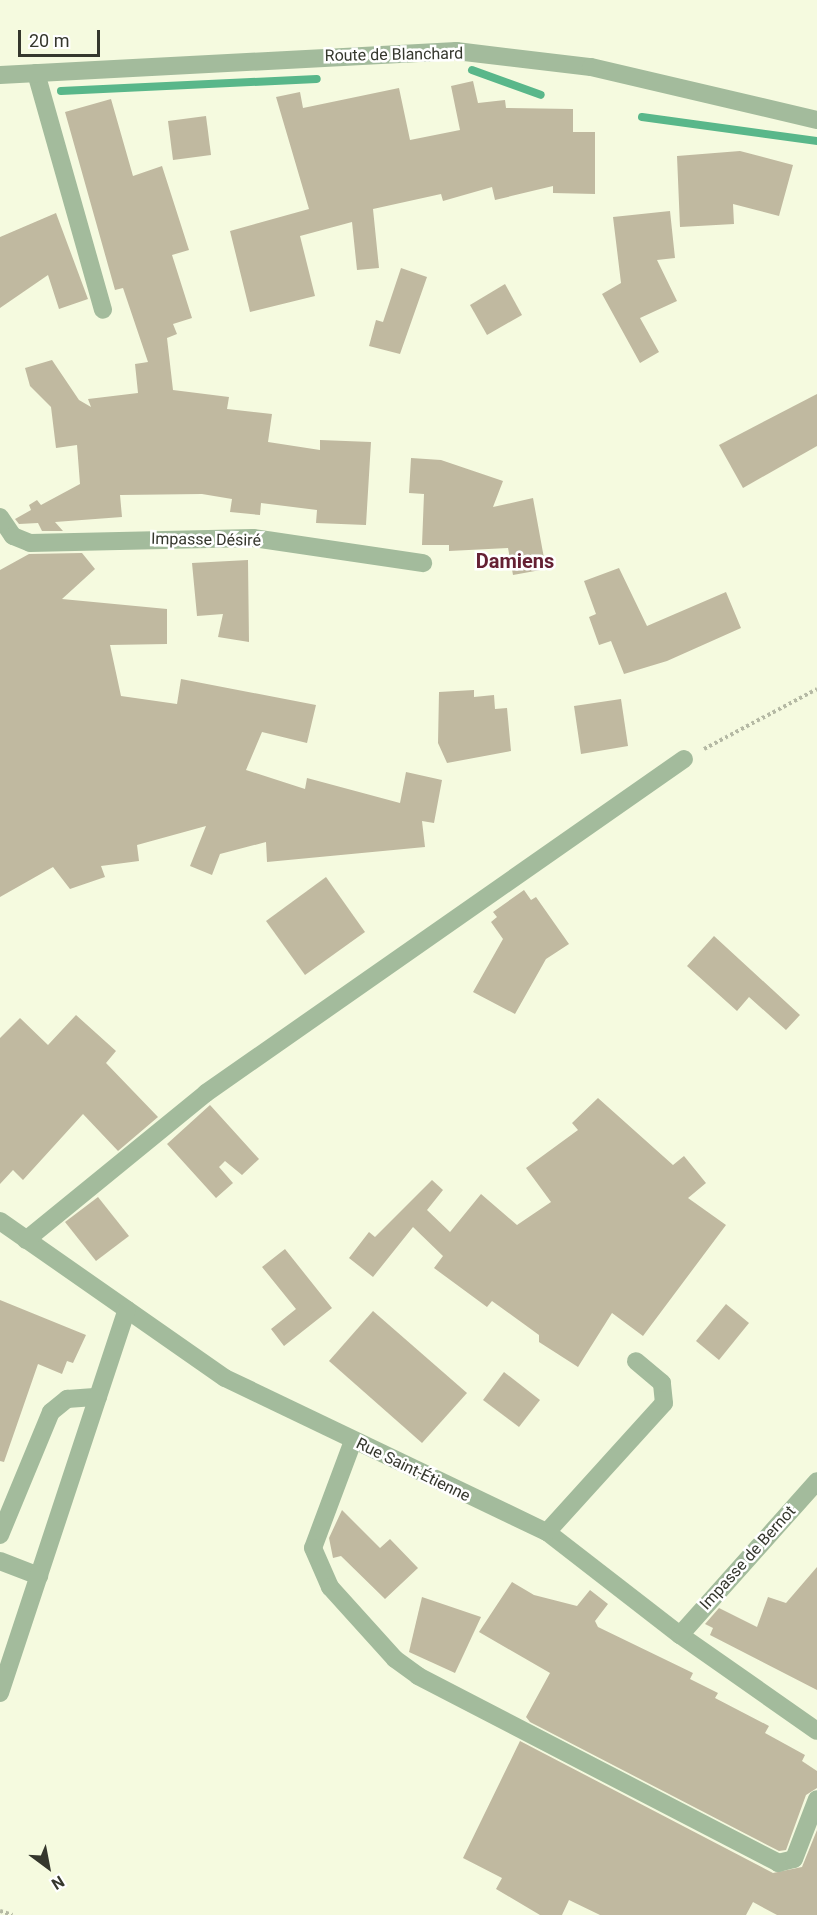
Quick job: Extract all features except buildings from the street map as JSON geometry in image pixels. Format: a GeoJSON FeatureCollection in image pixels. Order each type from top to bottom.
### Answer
{"type":"FeatureCollection","features":[{"type":"Feature","properties":{"kind":"street","name":"Route de Blanchard"},"geometry":{"type":"LineString","coordinates":[[0,75],[456,51],[591,67],[817,120]]}},
{"type":"Feature","properties":{"kind":"street"},"geometry":{"type":"LineString","coordinates":[[36,73],[103,310]]}},
{"type":"Feature","properties":{"kind":"street","name":"Impasse Désiré"},"geometry":{"type":"LineString","coordinates":[[0,517],[13,536],[30,543],[254,538],[423,563]]}},
{"type":"Feature","properties":{"kind":"street"},"geometry":{"type":"LineString","coordinates":[[26,1240],[206,1093],[684,759]]}},
{"type":"Feature","properties":{"kind":"street","name":"Rue Saint-Étienne"},"geometry":{"type":"LineString","coordinates":[[0,1221],[225,1378],[547,1532],[680,1635],[817,1731]]}},
{"type":"Feature","properties":{"kind":"street"},"geometry":{"type":"LineString","coordinates":[[0,1694],[127,1310]]}},
{"type":"Feature","properties":{"kind":"street"},"geometry":{"type":"LineString","coordinates":[[547,1532],[664,1403],[662,1383],[636,1360]]}},
{"type":"Feature","properties":{"kind":"street"},"geometry":{"type":"LineString","coordinates":[[0,1535],[51,1412],[68,1399],[98,1397]]}},
{"type":"Feature","properties":{"kind":"street"},"geometry":{"type":"LineString","coordinates":[[353,1441],[313,1548],[330,1587],[395,1659],[418,1676],[778,1863],[794,1859],[817,1799]]}},
{"type":"Feature","properties":{"kind":"street","name":"Impasse de Bernot"},"geometry":{"type":"LineString","coordinates":[[680,1635],[817,1481]]}},
{"type":"Feature","properties":{"kind":"street"},"geometry":{"type":"LineString","coordinates":[[0,1561],[39,1576]]}},
{"type":"Feature","properties":{"kind":"path"},"geometry":{"type":"LineString","coordinates":[[684,759],[817,689]]}},
{"type":"Feature","properties":{"kind":"path"},"geometry":{"type":"LineString","coordinates":[[0,1911],[12,1915]]}},
{"type":"Feature","properties":{"kind":"waterway"},"geometry":{"type":"LineString","coordinates":[[472,70],[541,95]]}},
{"type":"Feature","properties":{"kind":"waterway"},"geometry":{"type":"LineString","coordinates":[[61,91],[317,79]]}},
{"type":"Feature","properties":{"kind":"waterway"},"geometry":{"type":"LineString","coordinates":[[642,117],[817,141]]}},
{"type":"Feature","properties":{"kind":"district","name":"Damiens"},"geometry":{"type":"Point","coordinates":[515,561]}}]}
